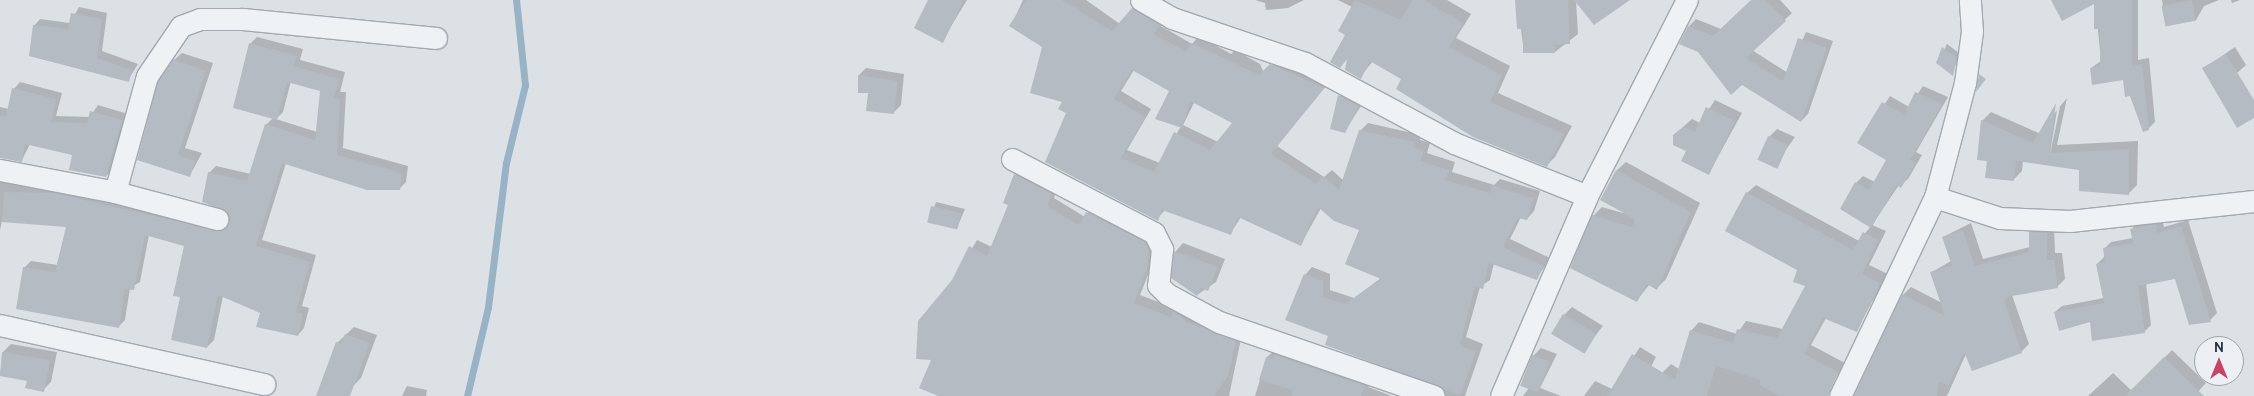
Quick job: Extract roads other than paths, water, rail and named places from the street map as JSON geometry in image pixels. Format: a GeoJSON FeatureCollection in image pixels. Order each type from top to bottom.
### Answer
{"type":"FeatureCollection","features":[{"type":"Feature","properties":{"kind":"street"},"geometry":{"type":"LineString","coordinates":[[1141,0],[1172,18],[1305,63],[1454,143],[1587,196]]}},
{"type":"Feature","properties":{"kind":"street"},"geometry":{"type":"LineString","coordinates":[[1501,396],[1587,196],[1687,0]]}},
{"type":"Feature","properties":{"kind":"street"},"geometry":{"type":"LineString","coordinates":[[1840,396],[1934,197],[1965,83],[1972,31],[1970,0]]}},
{"type":"Feature","properties":{"kind":"street"},"geometry":{"type":"LineString","coordinates":[[115,192],[147,76],[181,26],[200,19],[243,19],[436,38]]}},
{"type":"Feature","properties":{"kind":"street"},"geometry":{"type":"LineString","coordinates":[[1012,159],[1154,233],[1162,249],[1158,285],[1167,294],[1220,322],[1434,396]]}},
{"type":"Feature","properties":{"kind":"street"},"geometry":{"type":"LineString","coordinates":[[0,170],[115,192],[217,219]]}},
{"type":"Feature","properties":{"kind":"street"},"geometry":{"type":"LineString","coordinates":[[1934,197],[1958,208],[2000,218],[2070,221],[2254,201]]}},
{"type":"Feature","properties":{"kind":"street"},"geometry":{"type":"LineString","coordinates":[[0,325],[264,384]]}},
{"type":"Feature","properties":{"kind":"waterway"},"geometry":{"type":"LineString","coordinates":[[467,396],[488,307],[506,163],[525,85],[516,0]]}}]}
